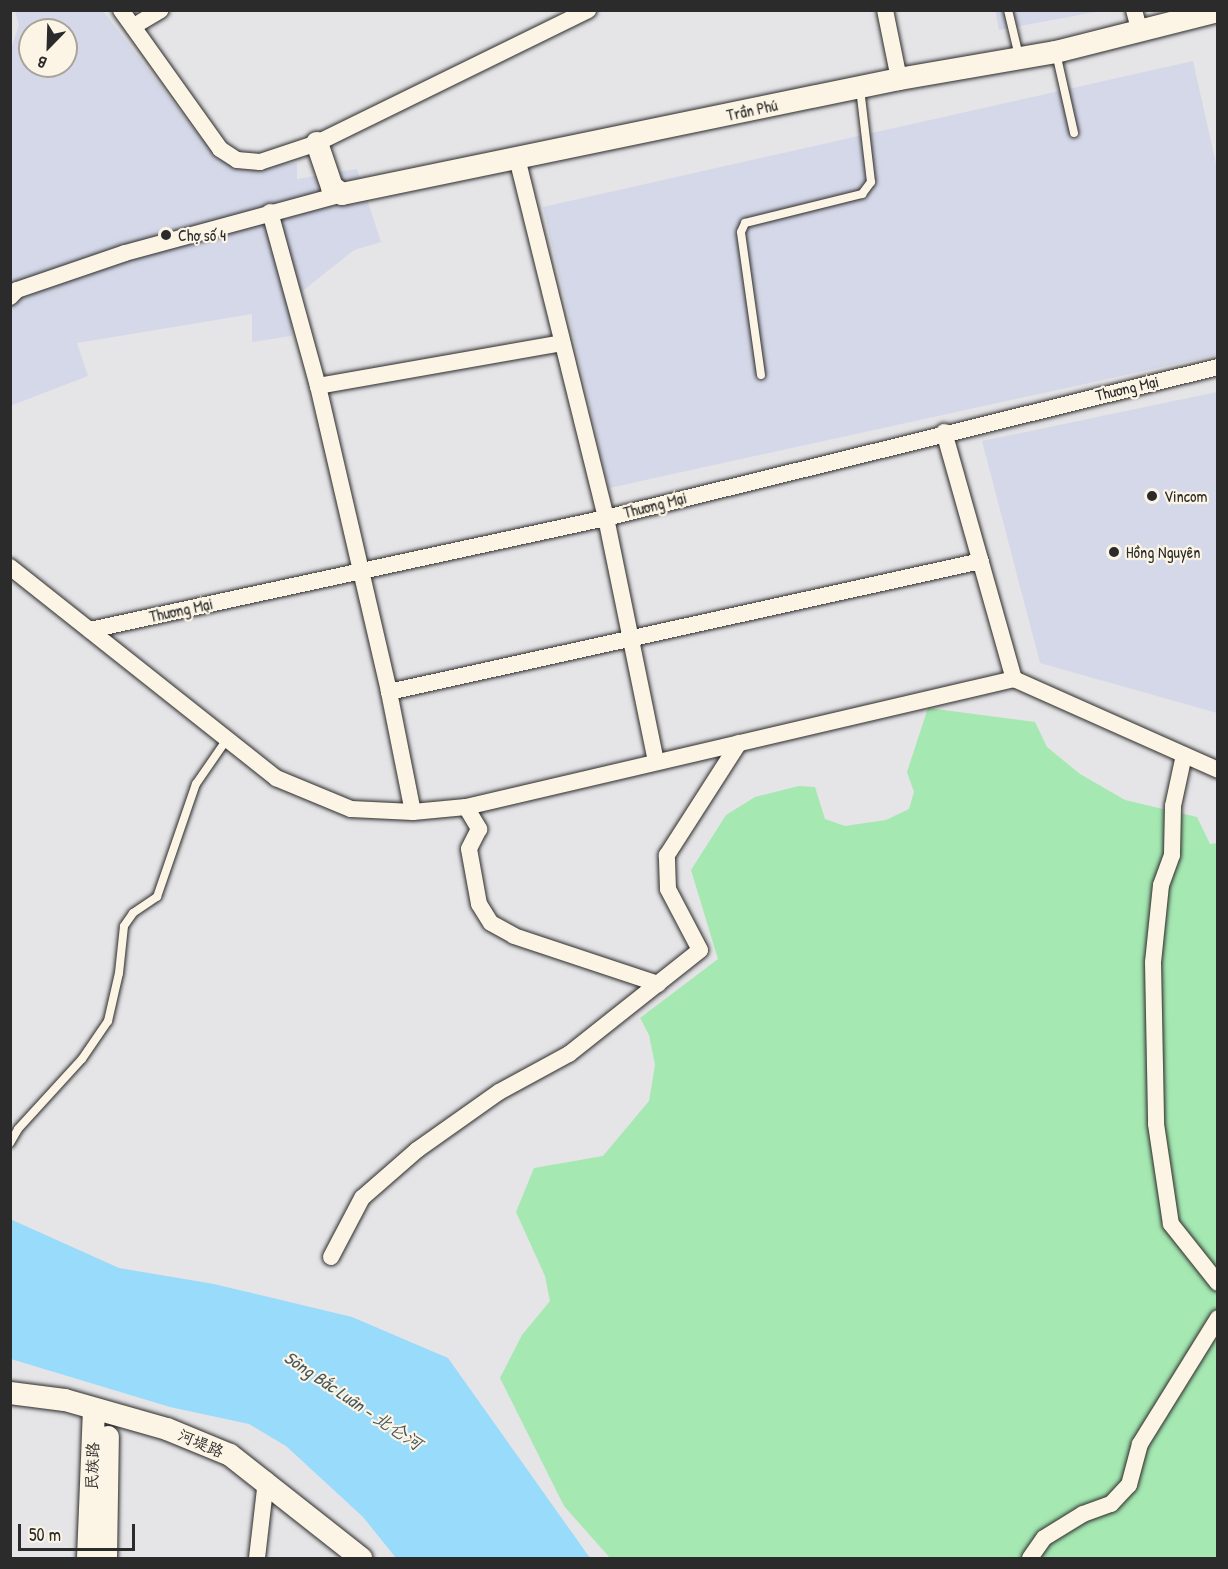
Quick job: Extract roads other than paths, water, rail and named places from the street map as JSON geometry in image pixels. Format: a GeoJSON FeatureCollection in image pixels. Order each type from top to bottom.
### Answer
{"type":"FeatureCollection","features":[{"type":"Feature","properties":{"kind":"street"},"geometry":{"type":"LineString","coordinates":[[121,10],[220,149],[237,160],[260,162],[317,143],[588,10]]}},
{"type":"Feature","properties":{"kind":"street"},"geometry":{"type":"LineString","coordinates":[[134,26],[161,10]]}},
{"type":"Feature","properties":{"kind":"street"},"geometry":{"type":"LineString","coordinates":[[885,10],[899,79]]}},
{"type":"Feature","properties":{"kind":"street","name":"Trần Phú"},"geometry":{"type":"LineString","coordinates":[[342,194],[899,79],[1056,52],[1136,20],[1218,10]]}},
{"type":"Feature","properties":{"kind":"street"},"geometry":{"type":"LineString","coordinates":[[317,143],[332,187],[342,194]]}},
{"type":"Feature","properties":{"kind":"street"},"geometry":{"type":"LineString","coordinates":[[517,158],[606,518],[656,762]]}},
{"type":"Feature","properties":{"kind":"street"},"geometry":{"type":"LineString","coordinates":[[10,297],[16,290],[125,253],[342,194]]}},
{"type":"Feature","properties":{"kind":"street"},"geometry":{"type":"LineString","coordinates":[[270,212],[318,386],[362,571],[389,692],[412,812]]}},
{"type":"Feature","properties":{"kind":"street"},"geometry":{"type":"LineString","coordinates":[[318,386],[562,343]]}},
{"type":"Feature","properties":{"kind":"street","name":"Thương Mại"},"geometry":{"type":"LineString","coordinates":[[90,630],[606,518],[944,432],[1218,367]]}},
{"type":"Feature","properties":{"kind":"street"},"geometry":{"type":"LineString","coordinates":[[944,432],[1014,680]]}},
{"type":"Feature","properties":{"kind":"street"},"geometry":{"type":"LineString","coordinates":[[389,692],[981,561]]}},
{"type":"Feature","properties":{"kind":"street"},"geometry":{"type":"LineString","coordinates":[[10,567],[276,778],[311,794],[351,808],[412,812],[466,807],[1014,680],[1218,770]]}},
{"type":"Feature","properties":{"kind":"street"},"geometry":{"type":"LineString","coordinates":[[331,1257],[362,1198],[417,1150],[499,1092],[569,1054],[700,950],[668,888],[667,855],[739,743]]}},
{"type":"Feature","properties":{"kind":"street"},"geometry":{"type":"LineString","coordinates":[[1184,755],[1173,806],[1172,855],[1161,885],[1153,962],[1156,1124],[1171,1224],[1218,1283]]}},
{"type":"Feature","properties":{"kind":"street"},"geometry":{"type":"LineString","coordinates":[[466,807],[479,829],[469,849],[479,904],[491,923],[514,936],[658,984]]}},
{"type":"Feature","properties":{"kind":"street"},"geometry":{"type":"LineString","coordinates":[[1030,1558],[1044,1538],[1083,1514],[1111,1504],[1129,1485],[1140,1444],[1218,1318]]}},
{"type":"Feature","properties":{"kind":"street","name":"河堤路"},"geometry":{"type":"LineString","coordinates":[[10,1393],[101,1411],[167,1429],[230,1455],[266,1480],[361,1558]]}},
{"type":"Feature","properties":{"kind":"street","name":"民族路"},"geometry":{"type":"LineString","coordinates":[[88,1558],[101,1411]]}},
{"type":"Feature","properties":{"kind":"street","name":"民族路"},"geometry":{"type":"LineString","coordinates":[[101,1411],[106,1558]]}},
{"type":"Feature","properties":{"kind":"street"},"geometry":{"type":"LineString","coordinates":[[257,1558],[266,1480]]}},
{"type":"Feature","properties":{"kind":"lane"},"geometry":{"type":"LineString","coordinates":[[1008,10],[1020,59]]}},
{"type":"Feature","properties":{"kind":"lane"},"geometry":{"type":"LineString","coordinates":[[1056,52],[1074,133]]}},
{"type":"Feature","properties":{"kind":"lane"},"geometry":{"type":"LineString","coordinates":[[761,375],[741,232],[745,222],[862,194],[871,182],[860,88]]}},
{"type":"Feature","properties":{"kind":"lane"},"geometry":{"type":"LineString","coordinates":[[10,1143],[18,1129],[82,1059],[108,1021],[119,973],[124,926],[133,913],[157,897],[196,784],[227,739]]}},
{"type":"Feature","properties":{"kind":"water","name":"Sông Bắc Luân - 北仑河"},"geometry":{"type":"Polygon","coordinates":[[[10,1219],[119,1268],[214,1284],[352,1317],[448,1358],[590,1558],[396,1558],[363,1517],[286,1446],[249,1424],[170,1407],[11,1359],[10,1219]]]}},
{"type":"Feature","properties":{"kind":"place","name":"Chợ số 4"},"geometry":{"type":"Point","coordinates":[166,235]}},
{"type":"Feature","properties":{"kind":"place","name":"Vincom"},"geometry":{"type":"Point","coordinates":[1152,496]}},
{"type":"Feature","properties":{"kind":"place","name":"Hồng Nguyên"},"geometry":{"type":"Point","coordinates":[1114,552]}}]}
